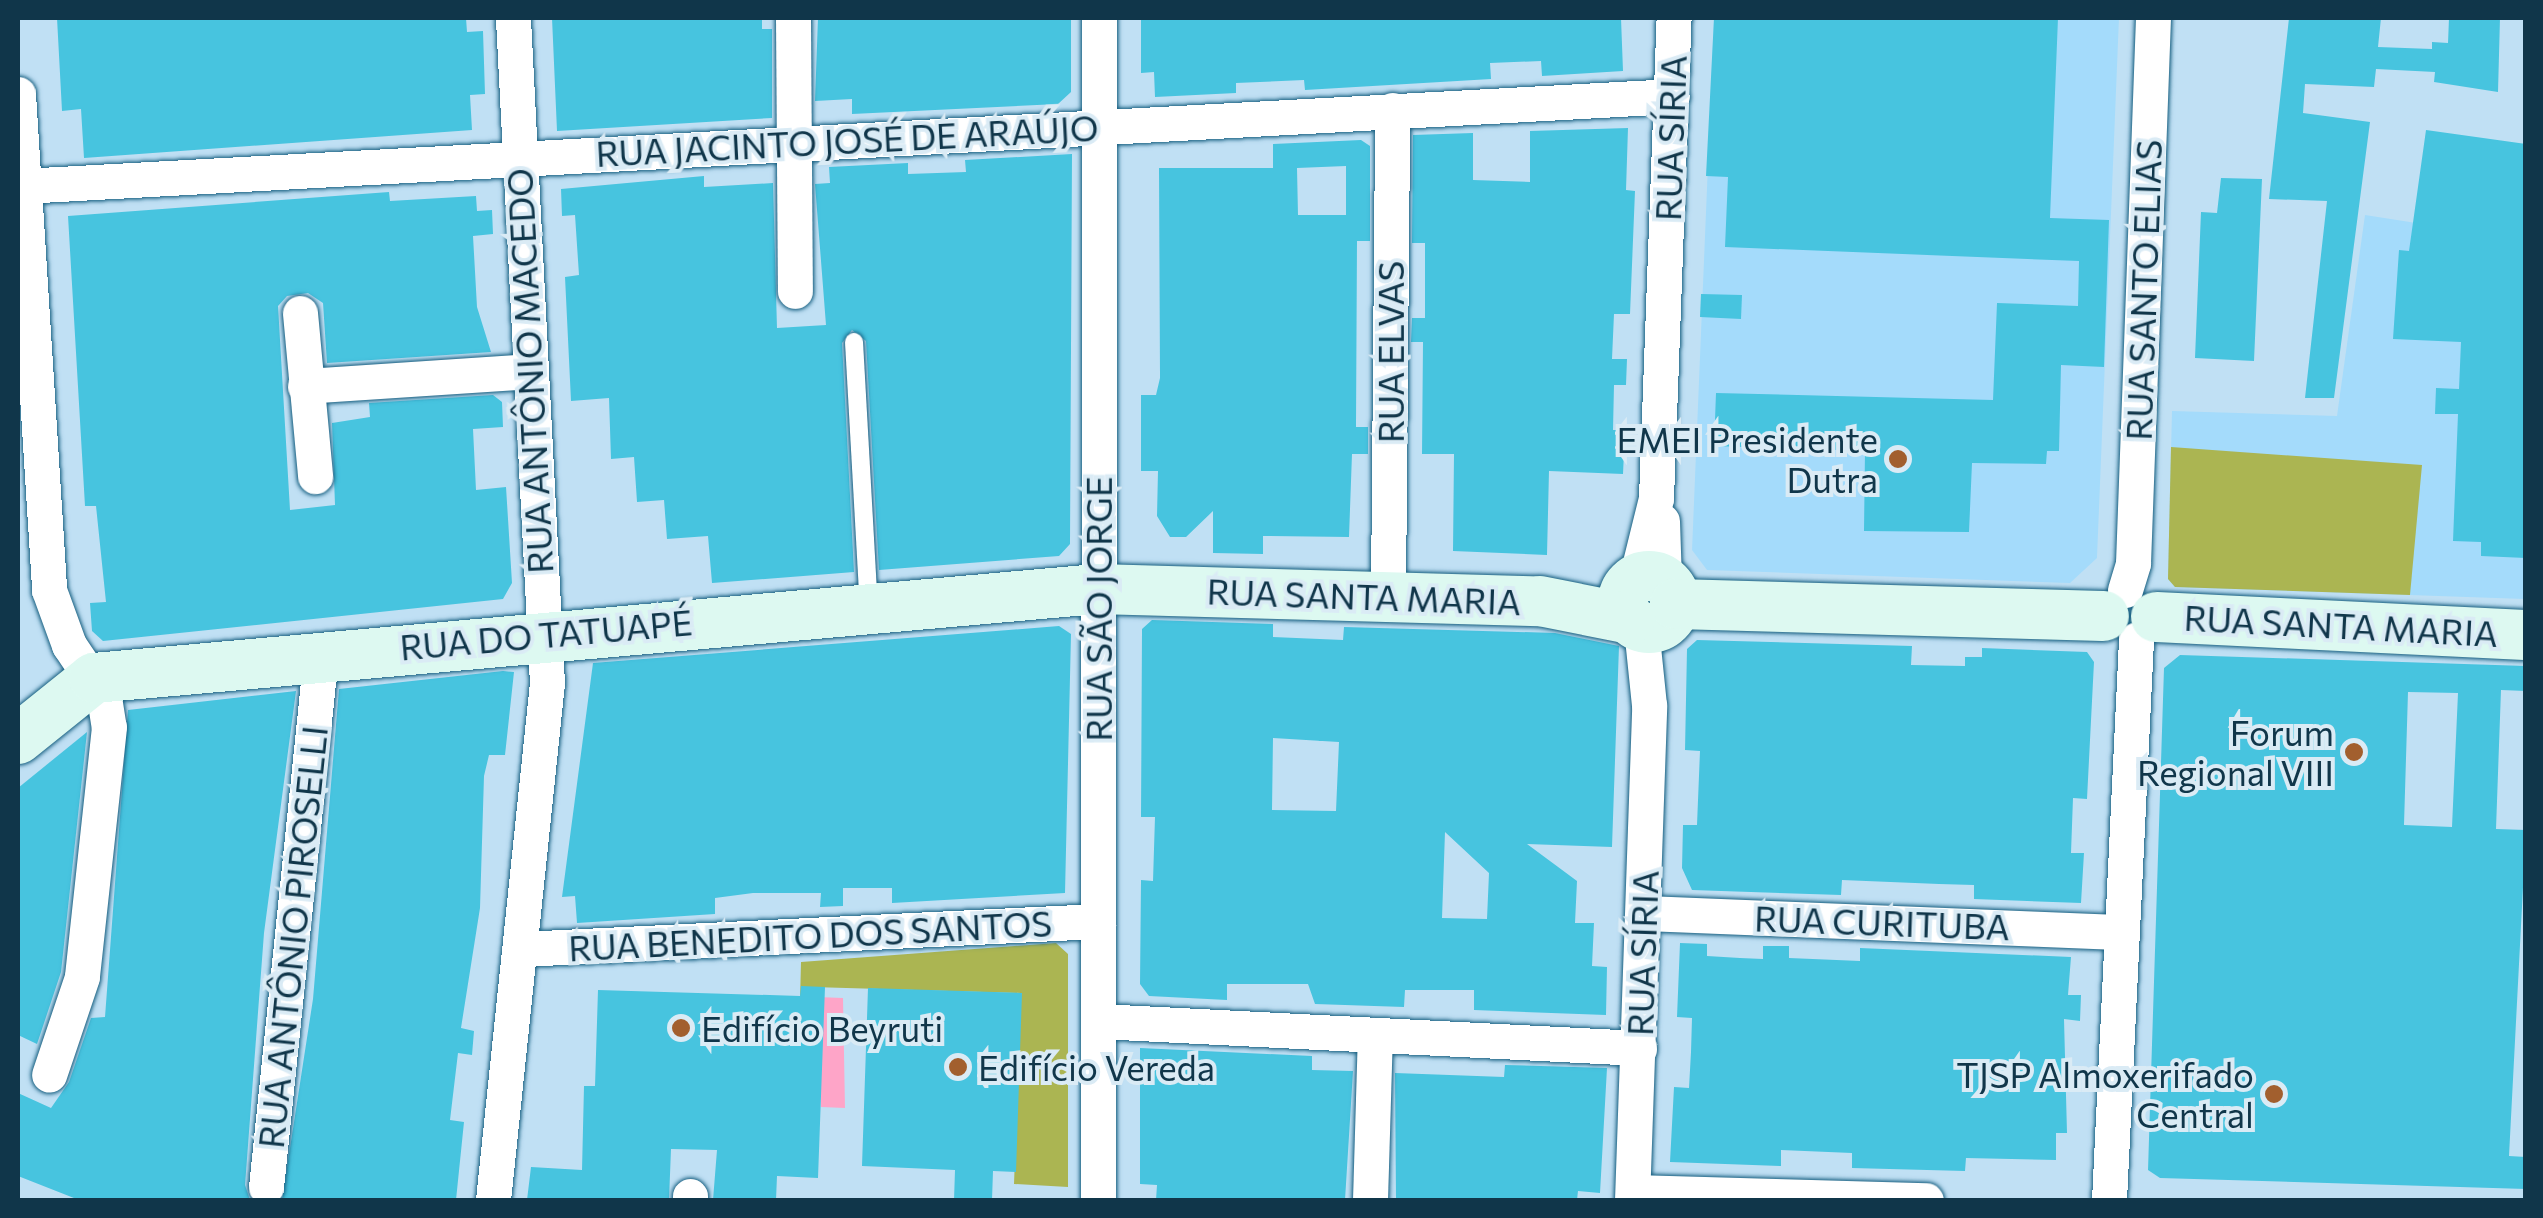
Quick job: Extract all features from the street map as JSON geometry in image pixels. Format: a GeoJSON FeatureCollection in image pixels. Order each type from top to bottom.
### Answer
{"type":"FeatureCollection","features":[{"type":"Feature","properties":{"kind":"street","name":"RUA ANTÔNIO MACEDO"},"geometry":{"type":"LineString","coordinates":[[492,1200],[522,950],[547,683],[513,18]]}},
{"type":"Feature","properties":{"kind":"street"},"geometry":{"type":"LineString","coordinates":[[793,18],[794,291]]}},
{"type":"Feature","properties":{"kind":"street","name":"RUA SÃO JORGE"},"geometry":{"type":"LineString","coordinates":[[1098,1200],[1099,18]]}},
{"type":"Feature","properties":{"kind":"street","name":"RUA SÍRIA"},"geometry":{"type":"LineString","coordinates":[[1633,1196],[1674,18]]}},
{"type":"Feature","properties":{"kind":"street","name":"RUA SANTO ELIAS"},"geometry":{"type":"LineString","coordinates":[[2109,1200],[2153,18]]}},
{"type":"Feature","properties":{"kind":"street"},"geometry":{"type":"LineString","coordinates":[[18,94],[28,429],[49,590],[69,645],[94,678],[108,727],[84,958],[49,1075]]}},
{"type":"Feature","properties":{"kind":"street","name":"RUA JACINTO JOSÉ DE ARAÚJO"},"geometry":{"type":"LineString","coordinates":[[22,186],[1672,96]]}},
{"type":"Feature","properties":{"kind":"street","name":"RUA ELVAS"},"geometry":{"type":"LineString","coordinates":[[1388,594],[1392,110]]}},
{"type":"Feature","properties":{"kind":"street"},"geometry":{"type":"LineString","coordinates":[[300,314],[315,476]]}},
{"type":"Feature","properties":{"kind":"street"},"geometry":{"type":"LineString","coordinates":[[305,386],[529,371]]}},
{"type":"Feature","properties":{"kind":"street","name":"RUA SANTA MARIA"},"geometry":{"type":"LineString","coordinates":[[1097,588],[2131,616],[2526,635]]}},
{"type":"Feature","properties":{"kind":"street","name":"RUA DO TATUAPÉ"},"geometry":{"type":"LineString","coordinates":[[94,678],[319,670],[542,634],[1097,588]]}},
{"type":"Feature","properties":{"kind":"street","name":"RUA ANTÔNIO PIROSELLI"},"geometry":{"type":"LineString","coordinates":[[266,1187],[319,670]]}},
{"type":"Feature","properties":{"kind":"street"},"geometry":{"type":"LineString","coordinates":[[18,739],[94,678]]}},
{"type":"Feature","properties":{"kind":"street","name":"RUA CURITUBA"},"geometry":{"type":"LineString","coordinates":[[1644,913],[2120,932]]}},
{"type":"Feature","properties":{"kind":"street","name":"RUA BENEDITO DOS SANTOS"},"geometry":{"type":"LineString","coordinates":[[522,950],[1098,921]]}},
{"type":"Feature","properties":{"kind":"street"},"geometry":{"type":"LineString","coordinates":[[1099,1021],[1638,1048]]}},
{"type":"Feature","properties":{"kind":"street"},"geometry":{"type":"LineString","coordinates":[[1370,1200],[1375,1035]]}},
{"type":"Feature","properties":{"kind":"street"},"geometry":{"type":"LineString","coordinates":[[1633,1196],[1926,1200]]}},
{"type":"Feature","properties":{"kind":"lane"},"geometry":{"type":"LineString","coordinates":[[854,342],[869,607]]}},
{"type":"Feature","properties":{"kind":"shaded area"},"geometry":{"type":"Polygon","coordinates":[[[1714,18],[2119,18],[2097,558],[2070,583],[1707,570],[1692,550],[1714,18]]]}},
{"type":"Feature","properties":{"kind":"shaded area"},"geometry":{"type":"Polygon","coordinates":[[[2365,215],[2525,240],[2525,599],[2175,587],[2168,579],[2172,411],[2337,416],[2365,215]]]}},
{"type":"Feature","properties":{"kind":"shaded area"},"geometry":{"type":"Polygon","coordinates":[[[817,997],[843,998],[845,1108],[821,1107],[817,997]]]}},
{"type":"Feature","properties":{"kind":"green space"},"geometry":{"type":"Polygon","coordinates":[[[2171,447],[2422,465],[2410,595],[2175,587],[2168,579],[2171,447]]]}},
{"type":"Feature","properties":{"kind":"green space"},"geometry":{"type":"Polygon","coordinates":[[[1056,943],[1068,954],[1068,1187],[1014,1184],[1021,993],[812,987],[798,1081],[801,962],[1056,943]]]}},
{"type":"Feature","properties":{"kind":"building"},"geometry":{"type":"Polygon","coordinates":[[[57,18],[466,18],[467,32],[483,31],[485,94],[470,95],[472,130],[84,158],[81,109],[62,111],[57,18]]]}},
{"type":"Feature","properties":{"kind":"building"},"geometry":{"type":"Polygon","coordinates":[[[552,18],[762,18],[762,29],[772,29],[772,118],[557,131],[552,18]]]}},
{"type":"Feature","properties":{"kind":"building"},"geometry":{"type":"Polygon","coordinates":[[[818,18],[1071,18],[1071,92],[1058,104],[852,114],[852,99],[815,101],[818,18]]]}},
{"type":"Feature","properties":{"kind":"building"},"geometry":{"type":"Polygon","coordinates":[[[1141,18],[1621,18],[1623,71],[1542,76],[1541,61],[1490,63],[1491,79],[1305,90],[1304,80],[1236,83],[1236,93],[1155,97],[1154,72],[1141,73],[1141,18]]]}},
{"type":"Feature","properties":{"kind":"building"},"geometry":{"type":"Polygon","coordinates":[[[1714,18],[2058,18],[2050,218],[2109,220],[2104,367],[2061,365],[2059,451],[2047,451],[2046,464],[1972,463],[1969,532],[1864,531],[1865,451],[1714,446],[1716,393],[1993,400],[1997,303],[2078,306],[2079,261],[1725,247],[1728,177],[1706,176],[1714,18]]]}},
{"type":"Feature","properties":{"kind":"building"},"geometry":{"type":"Polygon","coordinates":[[[2289,18],[2381,18],[2378,47],[2432,49],[2432,42],[2448,43],[2449,18],[2500,18],[2498,92],[2434,82],[2435,72],[2376,69],[2374,87],[2305,84],[2303,113],[2370,122],[2334,398],[2305,398],[2327,201],[2269,199],[2289,18]]]}},
{"type":"Feature","properties":{"kind":"building"},"geometry":{"type":"Polygon","coordinates":[[[1628,128],[1626,190],[1635,191],[1630,314],[1614,314],[1612,359],[1627,359],[1626,385],[1614,385],[1613,430],[1625,430],[1623,474],[1549,471],[1547,555],[1453,551],[1454,454],[1422,454],[1423,342],[1411,342],[1412,318],[1425,318],[1425,243],[1412,243],[1413,135],[1473,133],[1473,180],[1530,182],[1530,131],[1628,128]]]}},
{"type":"Feature","properties":{"kind":"building"},"geometry":{"type":"Polygon","coordinates":[[[2426,130],[2526,144],[2526,558],[2481,556],[2481,542],[2453,541],[2458,414],[2435,414],[2436,388],[2459,389],[2461,342],[2393,339],[2399,250],[2409,251],[2426,130]]]}},
{"type":"Feature","properties":{"kind":"building"},"geometry":{"type":"Polygon","coordinates":[[[1361,140],[1370,146],[1370,241],[1357,241],[1356,427],[1368,427],[1368,454],[1352,454],[1349,537],[1263,536],[1263,554],[1213,553],[1213,511],[1186,537],[1170,537],[1157,516],[1158,471],[1141,471],[1141,395],[1156,395],[1160,378],[1159,168],[1273,168],[1273,144],[1361,140]],[[1346,166],[1297,168],[1298,215],[1346,215],[1346,166]]]}},
{"type":"Feature","properties":{"kind":"building"},"geometry":{"type":"Polygon","coordinates":[[[1072,154],[1070,544],[1059,556],[879,570],[866,341],[852,330],[842,343],[854,572],[712,583],[708,536],[667,539],[664,500],[637,502],[634,457],[611,459],[609,398],[571,401],[565,277],[579,275],[575,215],[562,216],[561,189],[704,176],[704,187],[773,183],[777,328],[826,325],[815,184],[830,183],[829,167],[908,163],[908,174],[966,172],[965,160],[1072,154]]]}},
{"type":"Feature","properties":{"kind":"building"},"geometry":{"type":"Polygon","coordinates":[[[2221,178],[2262,179],[2254,361],[2195,358],[2201,212],[2217,213],[2221,178]]]}},
{"type":"Feature","properties":{"kind":"building"},"geometry":{"type":"Polygon","coordinates":[[[389,192],[390,201],[476,196],[477,211],[492,210],[493,234],[473,236],[477,307],[491,352],[327,363],[323,303],[308,293],[287,296],[278,306],[290,510],[335,505],[332,423],[370,417],[369,403],[493,395],[502,402],[503,427],[473,429],[476,490],[506,487],[512,583],[503,599],[103,641],[92,631],[90,603],[106,602],[96,506],[85,506],[68,216],[389,192]]]}},
{"type":"Feature","properties":{"kind":"building"},"geometry":{"type":"Polygon","coordinates":[[[1701,294],[1742,295],[1741,319],[1700,317],[1701,294]]]}},
{"type":"Feature","properties":{"kind":"building"},"geometry":{"type":"Polygon","coordinates":[[[1152,620],[1273,624],[1273,637],[1343,640],[1344,627],[1555,633],[1619,646],[1612,847],[1527,844],[1577,881],[1575,923],[1594,923],[1592,966],[1607,967],[1606,1015],[1474,1010],[1474,990],[1405,990],[1404,1007],[1315,1004],[1308,984],[1227,984],[1227,1000],[1149,996],[1140,984],[1141,880],[1153,881],[1155,817],[1141,817],[1142,629],[1152,620]],[[1273,738],[1272,810],[1336,811],[1339,742],[1273,738]],[[1445,832],[1442,918],[1487,919],[1489,873],[1445,832]]]}},
{"type":"Feature","properties":{"kind":"building"},"geometry":{"type":"Polygon","coordinates":[[[1059,626],[1071,634],[1065,893],[892,903],[892,888],[843,888],[843,906],[820,907],[821,893],[753,893],[715,898],[715,914],[577,923],[575,896],[562,897],[593,663],[1059,626]]]}},
{"type":"Feature","properties":{"kind":"building"},"geometry":{"type":"Polygon","coordinates":[[[1697,640],[1912,646],[1911,665],[1965,666],[1965,657],[1982,657],[1982,648],[2087,652],[2094,662],[2087,799],[2073,798],[2071,853],[2084,853],[2081,903],[1974,899],[1974,885],[1842,880],[1841,895],[1692,890],[1682,868],[1683,825],[1697,825],[1700,751],[1685,750],[1687,649],[1697,640]]]}},
{"type":"Feature","properties":{"kind":"building"},"geometry":{"type":"Polygon","coordinates":[[[2180,655],[2526,666],[2526,691],[2501,690],[2496,829],[2526,830],[2509,1156],[2526,1157],[2526,1189],[2160,1178],[2148,1170],[2164,668],[2180,655]],[[2408,692],[2404,825],[2452,827],[2458,693],[2408,692]]]}},
{"type":"Feature","properties":{"kind":"building"},"geometry":{"type":"Polygon","coordinates":[[[514,672],[505,755],[489,755],[484,776],[480,908],[461,1028],[474,1031],[472,1055],[458,1053],[450,1120],[464,1122],[456,1200],[282,1200],[313,999],[339,689],[514,672]]]}},
{"type":"Feature","properties":{"kind":"building"},"geometry":{"type":"Polygon","coordinates":[[[296,691],[264,933],[245,1185],[250,1200],[79,1200],[18,1176],[18,1093],[51,1108],[69,1082],[91,1018],[105,1017],[128,710],[296,691]]]}},
{"type":"Feature","properties":{"kind":"building"},"geometry":{"type":"Polygon","coordinates":[[[87,732],[61,972],[37,1044],[18,1035],[18,788],[87,732]]]}},
{"type":"Feature","properties":{"kind":"building"},"geometry":{"type":"Polygon","coordinates":[[[1680,943],[1707,944],[1707,956],[1763,959],[1763,946],[1789,946],[1789,958],[1860,961],[1860,948],[2071,957],[2068,995],[2081,995],[2080,1021],[2064,1019],[2067,1133],[2056,1133],[2056,1160],[1966,1158],[1965,1171],[1852,1168],[1852,1153],[1781,1150],[1781,1166],[1670,1162],[1674,1087],[1689,1088],[1691,1052],[1692,1018],[1677,1017],[1680,943]]]}},
{"type":"Feature","properties":{"kind":"building"},"geometry":{"type":"Polygon","coordinates":[[[801,986],[825,987],[818,1178],[777,1176],[776,1200],[713,1200],[717,1150],[671,1149],[669,1200],[527,1200],[531,1167],[582,1170],[584,1086],[595,1086],[598,990],[800,996],[801,986]]]}},
{"type":"Feature","properties":{"kind":"building"},"geometry":{"type":"Polygon","coordinates":[[[868,988],[1022,993],[1016,1172],[993,1171],[992,1200],[954,1200],[955,1170],[862,1166],[868,988]]]}},
{"type":"Feature","properties":{"kind":"building"},"geometry":{"type":"Polygon","coordinates":[[[1140,1048],[1312,1056],[1312,1070],[1353,1071],[1345,1200],[1156,1200],[1157,1185],[1140,1184],[1140,1048]]]}},
{"type":"Feature","properties":{"kind":"building"},"geometry":{"type":"Polygon","coordinates":[[[1505,1065],[1607,1068],[1600,1193],[1578,1191],[1577,1200],[1396,1200],[1395,1073],[1504,1077],[1505,1065]]]}},
{"type":"Feature","properties":{"kind":"place","name":"EMEI Presidente Dutra"},"geometry":{"type":"Point","coordinates":[1898,459]}},
{"type":"Feature","properties":{"kind":"place","name":"Forum Regional VIII"},"geometry":{"type":"Point","coordinates":[2354,752]}},
{"type":"Feature","properties":{"kind":"place","name":"Edifício Beyruti"},"geometry":{"type":"Point","coordinates":[681,1028]}},
{"type":"Feature","properties":{"kind":"place","name":"Edifício Vereda"},"geometry":{"type":"Point","coordinates":[958,1067]}},
{"type":"Feature","properties":{"kind":"place","name":"TJSP Almoxerifado Central"},"geometry":{"type":"Point","coordinates":[2274,1094]}}]}
